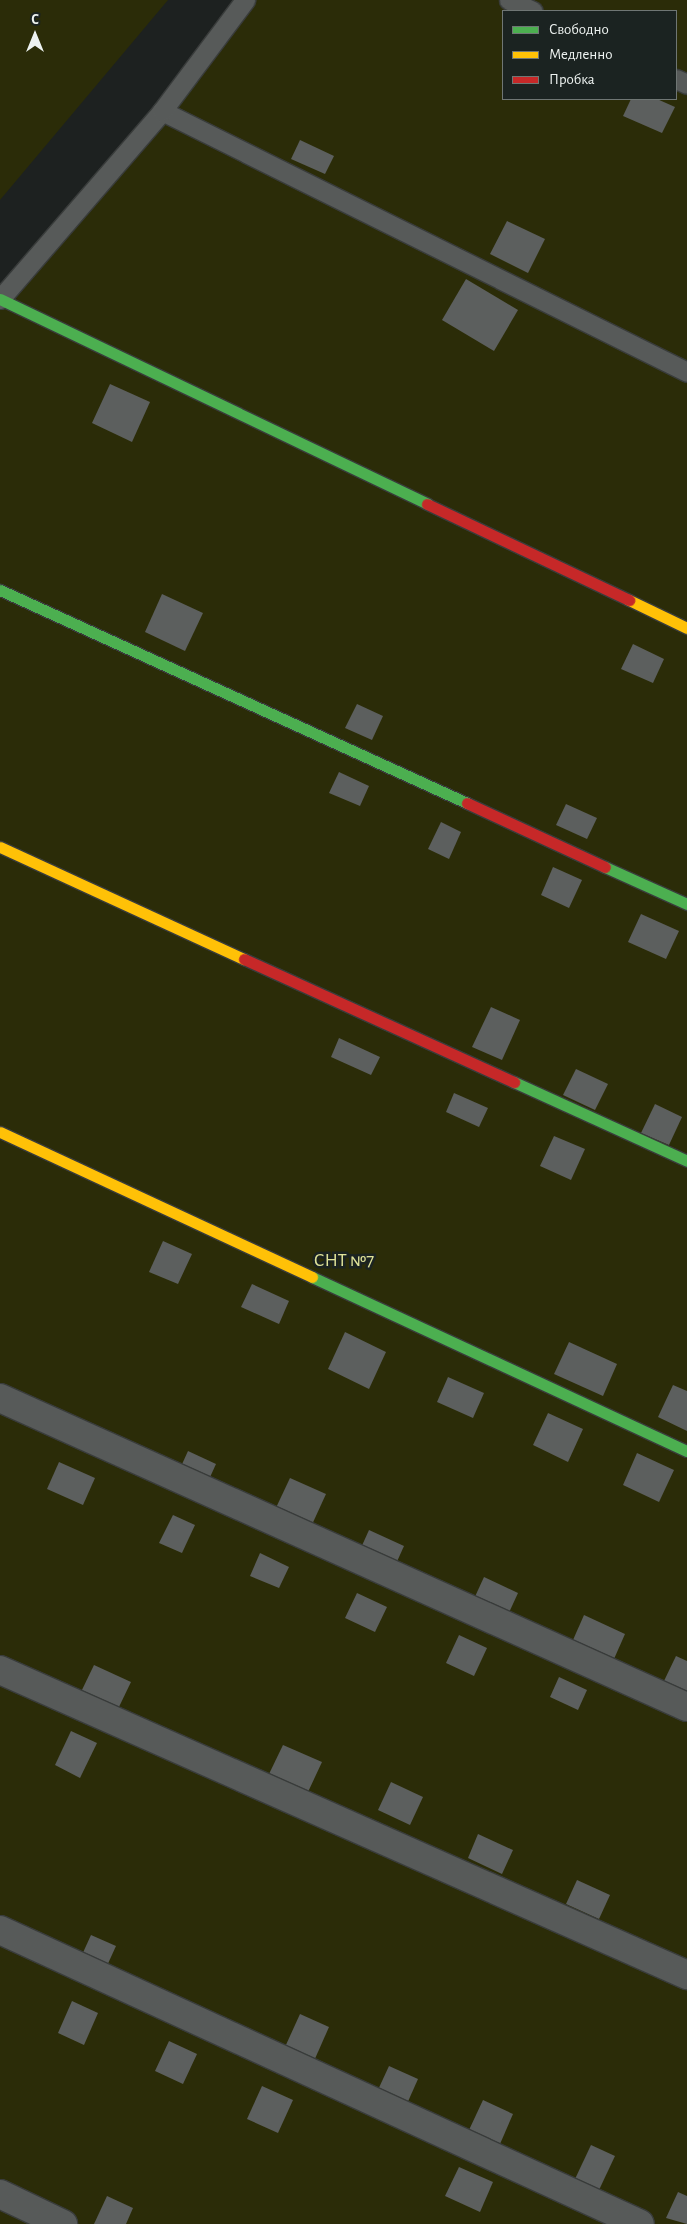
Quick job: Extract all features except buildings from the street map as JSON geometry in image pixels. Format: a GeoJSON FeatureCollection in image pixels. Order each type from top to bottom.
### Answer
{"type":"FeatureCollection","features":[{"type":"Feature","properties":{"kind":"street"},"geometry":{"type":"LineString","coordinates":[[0,299],[687,628]]}},
{"type":"Feature","properties":{"kind":"street"},"geometry":{"type":"LineString","coordinates":[[0,590],[687,904]]}},
{"type":"Feature","properties":{"kind":"street"},"geometry":{"type":"LineString","coordinates":[[0,847],[687,1160]]}},
{"type":"Feature","properties":{"kind":"street"},"geometry":{"type":"LineString","coordinates":[[0,1132],[687,1450]]}},
{"type":"Feature","properties":{"kind":"street"},"geometry":{"type":"LineString","coordinates":[[0,1398],[687,1707]]}},
{"type":"Feature","properties":{"kind":"street"},"geometry":{"type":"LineString","coordinates":[[0,1670],[687,1974]]}},
{"type":"Feature","properties":{"kind":"street"},"geometry":{"type":"LineString","coordinates":[[0,1930],[640,2224]]}},
{"type":"Feature","properties":{"kind":"street"},"geometry":{"type":"LineString","coordinates":[[0,2194],[63,2224]]}},
{"type":"Feature","properties":{"kind":"lane"},"geometry":{"type":"LineString","coordinates":[[0,299],[162,111],[245,0]]}},
{"type":"Feature","properties":{"kind":"lane"},"geometry":{"type":"LineString","coordinates":[[509,0],[530,10]]}},
{"type":"Feature","properties":{"kind":"lane"},"geometry":{"type":"LineString","coordinates":[[162,111],[687,372]]}},
{"type":"Feature","properties":{"kind":"green space"},"geometry":{"type":"Polygon","coordinates":[[[0,0],[168,0],[0,200],[0,0]]]}},
{"type":"Feature","properties":{"kind":"green space","name":"СНТ №7"},"geometry":{"type":"Polygon","coordinates":[[[245,0],[687,0],[687,2224],[0,2224],[0,299],[245,0]]]}},
{"type":"Feature","properties":{"kind":"traffic: fast"},"geometry":{"type":"LineString","coordinates":[[0,299],[427,504]]}},
{"type":"Feature","properties":{"kind":"traffic: fast"},"geometry":{"type":"LineString","coordinates":[[0,590],[467,803]]}},
{"type":"Feature","properties":{"kind":"traffic: fast"},"geometry":{"type":"LineString","coordinates":[[605,867],[687,904]]}},
{"type":"Feature","properties":{"kind":"traffic: fast"},"geometry":{"type":"LineString","coordinates":[[514,1082],[687,1161]]}},
{"type":"Feature","properties":{"kind":"traffic: fast"},"geometry":{"type":"LineString","coordinates":[[312,1277],[687,1451]]}},
{"type":"Feature","properties":{"kind":"traffic: slow"},"geometry":{"type":"LineString","coordinates":[[629,600],[687,628]]}},
{"type":"Feature","properties":{"kind":"traffic: slow"},"geometry":{"type":"LineString","coordinates":[[0,847],[244,959]]}},
{"type":"Feature","properties":{"kind":"traffic: slow"},"geometry":{"type":"LineString","coordinates":[[0,1132],[312,1277]]}},
{"type":"Feature","properties":{"kind":"traffic: jam"},"geometry":{"type":"LineString","coordinates":[[427,504],[629,600]]}},
{"type":"Feature","properties":{"kind":"traffic: jam"},"geometry":{"type":"LineString","coordinates":[[467,803],[605,867]]}},
{"type":"Feature","properties":{"kind":"traffic: jam"},"geometry":{"type":"LineString","coordinates":[[244,959],[514,1082]]}}]}
